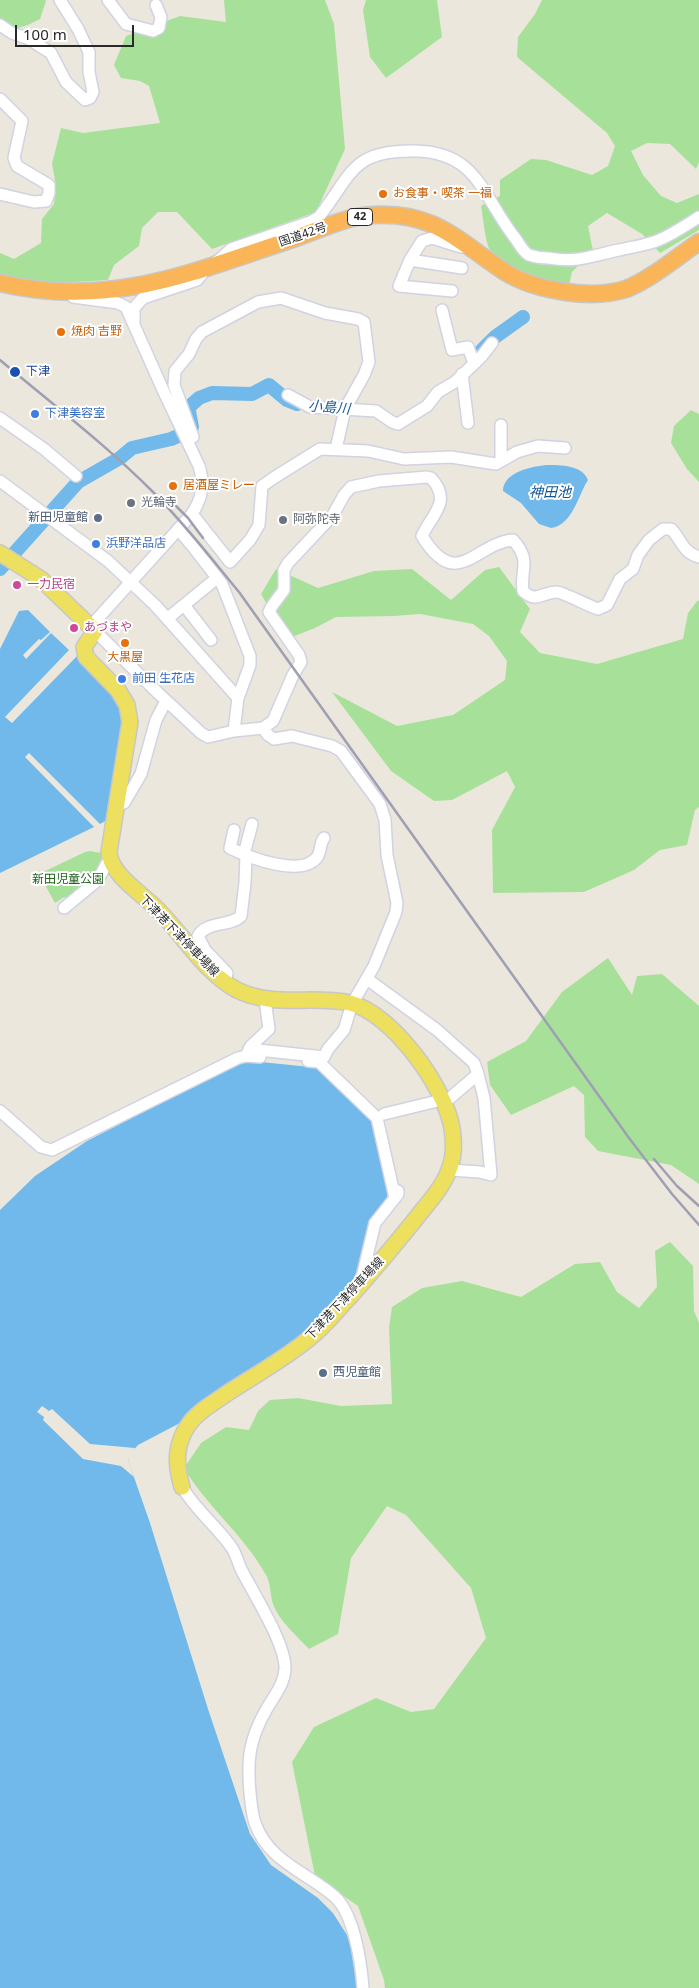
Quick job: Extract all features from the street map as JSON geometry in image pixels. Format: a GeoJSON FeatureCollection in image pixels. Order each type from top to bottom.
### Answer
{"type":"FeatureCollection","features":[{"type":"Feature","properties":{"kind":"highway","name":"国道42号"},"geometry":{"type":"LineString","coordinates":[[0,283],[45,291],[88,292],[128,288],[158,282],[208,267],[372,214],[411,218],[435,225],[470,246],[506,272],[525,282],[575,293],[597,294],[627,288],[643,280],[699,242]]}},
{"type":"Feature","properties":{"kind":"main road"},"geometry":{"type":"LineString","coordinates":[[3,556],[41,579],[93,628],[86,642],[84,652],[86,657],[118,690],[127,705],[130,722],[109,860]]}},
{"type":"Feature","properties":{"kind":"main road","name":"下津港下津停車場線"},"geometry":{"type":"LineString","coordinates":[[109,860],[135,890],[154,906],[225,982],[265,1000],[314,1000],[352,1004],[364,1008],[382,1020],[402,1039],[419,1061],[442,1099],[452,1129],[453,1152],[450,1170],[438,1190],[365,1281],[328,1321],[306,1341],[205,1408],[190,1422],[182,1437],[176,1457],[182,1487]]}},
{"type":"Feature","properties":{"kind":"street"},"geometry":{"type":"LineString","coordinates":[[0,25],[12,33],[29,39],[51,53],[66,82],[80,97],[85,100],[90,98],[93,92],[89,72],[89,52],[73,20],[60,0]]}},
{"type":"Feature","properties":{"kind":"street"},"geometry":{"type":"LineString","coordinates":[[108,0],[126,24],[153,31],[159,28],[161,17],[156,5]]}},
{"type":"Feature","properties":{"kind":"street"},"geometry":{"type":"LineString","coordinates":[[0,99],[22,121],[14,158],[17,166],[49,185],[46,201],[34,202],[0,194]]}},
{"type":"Feature","properties":{"kind":"street"},"geometry":{"type":"LineString","coordinates":[[134,324],[133,314],[138,302],[149,296],[197,280],[208,267],[231,249],[316,219],[322,214],[358,165],[370,156],[390,151],[433,152],[461,163],[471,172],[525,250],[529,254],[536,256],[568,261],[588,258],[657,240],[699,217]]}},
{"type":"Feature","properties":{"kind":"street"},"geometry":{"type":"LineString","coordinates":[[452,291],[399,286],[410,260],[422,240],[432,238],[461,248],[470,246]]}},
{"type":"Feature","properties":{"kind":"street"},"geometry":{"type":"LineString","coordinates":[[410,260],[462,268]]}},
{"type":"Feature","properties":{"kind":"street"},"geometry":{"type":"LineString","coordinates":[[45,291],[123,305],[129,311],[159,382],[199,466],[203,484],[200,499],[192,514],[130,582],[93,628],[166,701],[201,733],[208,737],[234,731],[263,728],[273,720],[293,675],[301,662],[300,655],[270,612],[272,606],[284,590],[286,566],[333,515],[344,495],[355,486],[379,480],[431,478],[440,493],[440,504],[422,536],[426,544],[446,561],[456,563],[467,562],[505,541],[513,540],[519,547],[526,564],[522,591],[529,597],[537,598],[561,592],[598,609],[607,605],[620,579],[633,569],[638,555],[648,540],[663,529],[671,529],[678,536],[684,548],[699,557]]}},
{"type":"Feature","properties":{"kind":"street"},"geometry":{"type":"LineString","coordinates":[[190,446],[193,437],[174,385],[174,371],[189,354],[196,339],[202,332],[249,305],[264,300],[282,298],[325,313],[358,319],[364,322],[369,362],[345,410],[336,449]]}},
{"type":"Feature","properties":{"kind":"street"},"geometry":{"type":"LineString","coordinates":[[442,310],[452,350],[468,347],[474,363]]}},
{"type":"Feature","properties":{"kind":"street"},"geometry":{"type":"LineString","coordinates":[[288,395],[310,407],[324,406],[345,410],[376,410],[392,422],[398,424],[427,406],[438,392],[451,385],[492,343]]}},
{"type":"Feature","properties":{"kind":"street"},"geometry":{"type":"LineString","coordinates":[[462,374],[468,423]]}},
{"type":"Feature","properties":{"kind":"street"},"geometry":{"type":"LineString","coordinates":[[0,418],[44,449],[76,476]]}},
{"type":"Feature","properties":{"kind":"street"},"geometry":{"type":"LineString","coordinates":[[501,425],[501,461]]}},
{"type":"Feature","properties":{"kind":"street"},"geometry":{"type":"LineString","coordinates":[[192,514],[230,562],[250,540],[259,525],[262,486],[317,451],[336,449],[368,451],[404,459],[443,457],[498,464],[517,452],[538,446],[565,448]]}},
{"type":"Feature","properties":{"kind":"street"},"geometry":{"type":"LineString","coordinates":[[0,481],[108,562],[130,582],[168,618],[238,698]]}},
{"type":"Feature","properties":{"kind":"street"},"geometry":{"type":"LineString","coordinates":[[178,529],[222,584],[250,656],[250,665],[238,698],[234,731]]}},
{"type":"Feature","properties":{"kind":"street"},"geometry":{"type":"LineString","coordinates":[[168,618],[217,578]]}},
{"type":"Feature","properties":{"kind":"street"},"geometry":{"type":"LineString","coordinates":[[184,605],[211,640]]}},
{"type":"Feature","properties":{"kind":"street"},"geometry":{"type":"LineString","coordinates":[[117,804],[124,803],[139,780],[156,720],[166,701]]}},
{"type":"Feature","properties":{"kind":"street"},"geometry":{"type":"LineString","coordinates":[[263,728],[268,735],[274,738],[292,736],[332,746],[341,751],[380,804],[385,820],[387,855],[396,912],[367,979],[360,986],[352,1004],[344,1030],[328,1049],[324,1057]]}},
{"type":"Feature","properties":{"kind":"street"},"geometry":{"type":"LineString","coordinates":[[225,982],[227,973],[205,950],[198,936],[204,929],[234,921],[241,916],[245,883],[245,854],[252,824]]}},
{"type":"Feature","properties":{"kind":"street"},"geometry":{"type":"LineString","coordinates":[[234,830],[229,847],[276,865],[300,864],[317,856],[324,838]]}},
{"type":"Feature","properties":{"kind":"street"},"geometry":{"type":"LineString","coordinates":[[64,908],[98,880],[109,860]]}},
{"type":"Feature","properties":{"kind":"street"},"geometry":{"type":"LineString","coordinates":[[367,979],[437,1030],[474,1063],[484,1098],[491,1175],[480,1172],[450,1170]]}},
{"type":"Feature","properties":{"kind":"street"},"geometry":{"type":"LineString","coordinates":[[0,1111],[41,1147],[52,1150],[247,1053],[269,1029],[265,1000]]}},
{"type":"Feature","properties":{"kind":"street"},"geometry":{"type":"LineString","coordinates":[[247,1053],[324,1057],[384,1114],[399,1188],[398,1194],[375,1222],[362,1277],[365,1281]]}},
{"type":"Feature","properties":{"kind":"street"},"geometry":{"type":"LineString","coordinates":[[247,1053],[319,1062],[377,1118],[395,1198]]}},
{"type":"Feature","properties":{"kind":"street"},"geometry":{"type":"LineString","coordinates":[[384,1114],[450,1098],[478,1074]]}},
{"type":"Feature","properties":{"kind":"street"},"geometry":{"type":"LineString","coordinates":[[182,1487],[192,1504],[232,1549],[282,1651],[285,1668],[282,1685],[262,1719],[254,1736],[248,1757],[250,1798],[254,1822],[272,1852],[289,1866],[335,1896],[344,1908],[352,1927],[363,1988]]}},
{"type":"Feature","properties":{"kind":"green space"},"geometry":{"type":"Polygon","coordinates":[[[0,0],[46,1],[40,19],[28,25],[0,33],[0,0]]]}},
{"type":"Feature","properties":{"kind":"green space"},"geometry":{"type":"Polygon","coordinates":[[[224,0],[325,0],[334,24],[345,149],[316,212],[212,249],[177,212],[158,212],[142,228],[139,246],[114,265],[108,280],[41,284],[0,275],[0,253],[14,259],[41,243],[42,219],[54,204],[56,186],[52,164],[61,128],[83,133],[160,123],[149,86],[140,81],[121,78],[114,65],[126,36],[180,16],[226,22],[224,0]]]}},
{"type":"Feature","properties":{"kind":"green space"},"geometry":{"type":"Polygon","coordinates":[[[366,0],[437,0],[442,37],[386,78],[370,57],[363,10],[366,0]]]}},
{"type":"Feature","properties":{"kind":"green space"},"geometry":{"type":"Polygon","coordinates":[[[542,0],[699,0],[699,162],[696,169],[670,144],[647,143],[631,151],[643,175],[661,196],[677,203],[699,194],[699,230],[660,253],[642,234],[607,213],[588,226],[593,251],[572,272],[569,285],[549,281],[526,272],[495,255],[489,248],[481,206],[500,196],[500,180],[531,159],[546,160],[592,175],[608,166],[615,146],[607,133],[517,57],[518,37],[535,14],[542,0]]]}},
{"type":"Feature","properties":{"kind":"green space"},"geometry":{"type":"Polygon","coordinates":[[[691,410],[699,414],[699,482],[687,469],[671,443],[674,426],[691,410]]]}},
{"type":"Feature","properties":{"kind":"green space"},"geometry":{"type":"Polygon","coordinates":[[[499,567],[530,609],[520,632],[540,653],[597,664],[683,639],[688,613],[698,600],[699,602],[699,807],[695,810],[687,845],[660,850],[634,870],[584,892],[493,893],[492,830],[515,787],[507,771],[452,800],[434,801],[391,771],[332,692],[397,726],[453,715],[505,680],[507,661],[489,636],[473,624],[420,614],[336,617],[287,639],[261,594],[276,569],[318,588],[374,571],[412,569],[451,600],[485,570],[499,567]]]}},
{"type":"Feature","properties":{"kind":"green space","name":"新田児童公園"},"geometry":{"type":"Polygon","coordinates":[[[90,851],[106,854],[103,867],[69,901],[64,897],[55,903],[39,874],[90,851]]]}},
{"type":"Feature","properties":{"kind":"green space"},"geometry":{"type":"Polygon","coordinates":[[[608,958],[632,995],[637,976],[662,974],[699,1006],[699,1184],[671,1165],[598,1151],[585,1137],[584,1095],[574,1086],[511,1115],[490,1085],[487,1062],[526,1041],[562,992],[608,958]]]}},
{"type":"Feature","properties":{"kind":"green space"},"geometry":{"type":"Polygon","coordinates":[[[670,1242],[693,1266],[694,1311],[699,1323],[699,1988],[385,1988],[384,1980],[358,1906],[315,1876],[292,1762],[314,1727],[376,1698],[411,1712],[434,1709],[486,1638],[471,1588],[406,1515],[387,1506],[351,1558],[338,1634],[309,1649],[279,1616],[272,1600],[268,1578],[257,1561],[203,1496],[184,1468],[201,1443],[226,1427],[249,1430],[258,1411],[270,1400],[298,1398],[341,1406],[392,1404],[389,1327],[392,1307],[422,1288],[462,1281],[521,1297],[575,1264],[600,1262],[617,1292],[639,1308],[657,1287],[655,1251],[670,1242]]]}},
{"type":"Feature","properties":{"kind":"water","name":"神田池"},"geometry":{"type":"Polygon","coordinates":[[[547,465],[576,469],[581,471],[588,480],[570,515],[558,526],[551,528],[539,524],[521,503],[503,491],[504,484],[513,475],[520,471],[547,465]]]}},
{"type":"Feature","properties":{"kind":"water"},"geometry":{"type":"Polygon","coordinates":[[[28,610],[50,632],[41,640],[39,639],[23,655],[26,659],[51,633],[69,650],[5,717],[12,723],[78,655],[117,697],[124,720],[109,819],[100,824],[29,753],[25,757],[94,827],[0,873],[0,649],[19,611],[28,610]]]}},
{"type":"Feature","properties":{"kind":"water"},"geometry":{"type":"Polygon","coordinates":[[[241,1060],[320,1068],[372,1121],[387,1183],[387,1199],[369,1222],[357,1281],[313,1329],[178,1424],[138,1445],[128,1460],[250,1834],[271,1865],[318,1898],[333,1913],[347,1935],[351,1948],[357,1988],[0,1988],[0,1210],[35,1176],[87,1141],[241,1060]]]}},
{"type":"Feature","properties":{"kind":"pier"},"geometry":{"type":"Polygon","coordinates":[[[42,1406],[49,1411],[52,1409],[90,1444],[135,1448],[128,1460],[134,1477],[121,1466],[83,1459],[43,1420],[44,1417],[37,1412],[42,1406]]]}},
{"type":"Feature","properties":{"kind":"waterway","name":"小島川"},"geometry":{"type":"LineString","coordinates":[[481,351],[495,337],[523,317]]}},
{"type":"Feature","properties":{"kind":"waterway","name":"小島川"},"geometry":{"type":"LineString","coordinates":[[0,569],[78,482],[120,458],[132,448],[171,439],[187,432],[192,427],[190,406],[199,398],[212,393],[252,394],[269,385],[287,400],[297,404]]}},
{"type":"Feature","properties":{"kind":"railway"},"geometry":{"type":"LineString","coordinates":[[0,360],[97,440],[152,491],[186,528],[239,592],[629,1138],[672,1194],[699,1225]]}},
{"type":"Feature","properties":{"kind":"railway"},"geometry":{"type":"LineString","coordinates":[[170,500],[188,518],[203,538]]}},
{"type":"Feature","properties":{"kind":"railway"},"geometry":{"type":"LineString","coordinates":[[654,1159],[677,1186],[699,1206]]}},
{"type":"Feature","properties":{"kind":"place","name":"お食事・喫茶 一福"},"geometry":{"type":"Point","coordinates":[383,194]}},
{"type":"Feature","properties":{"kind":"place","name":"焼肉 吉野"},"geometry":{"type":"Point","coordinates":[61,332]}},
{"type":"Feature","properties":{"kind":"place","name":"下津"},"geometry":{"type":"Point","coordinates":[15,372]}},
{"type":"Feature","properties":{"kind":"place","name":"下津美容室"},"geometry":{"type":"Point","coordinates":[35,414]}},
{"type":"Feature","properties":{"kind":"place","name":"居酒屋ミレー"},"geometry":{"type":"Point","coordinates":[173,486]}},
{"type":"Feature","properties":{"kind":"place","name":"光輪寺"},"geometry":{"type":"Point","coordinates":[131,503]}},
{"type":"Feature","properties":{"kind":"place","name":"新田児童館"},"geometry":{"type":"Point","coordinates":[98,518]}},
{"type":"Feature","properties":{"kind":"place","name":"阿弥陀寺"},"geometry":{"type":"Point","coordinates":[283,520]}},
{"type":"Feature","properties":{"kind":"place","name":"浜野洋品店"},"geometry":{"type":"Point","coordinates":[96,544]}},
{"type":"Feature","properties":{"kind":"place","name":"一力民宿"},"geometry":{"type":"Point","coordinates":[17,585]}},
{"type":"Feature","properties":{"kind":"place","name":"あづまや"},"geometry":{"type":"Point","coordinates":[74,628]}},
{"type":"Feature","properties":{"kind":"place","name":"大黒屋"},"geometry":{"type":"Point","coordinates":[125,643]}},
{"type":"Feature","properties":{"kind":"place","name":"前田 生花店"},"geometry":{"type":"Point","coordinates":[122,679]}},
{"type":"Feature","properties":{"kind":"place","name":"西児童館"},"geometry":{"type":"Point","coordinates":[323,1373]}}]}
